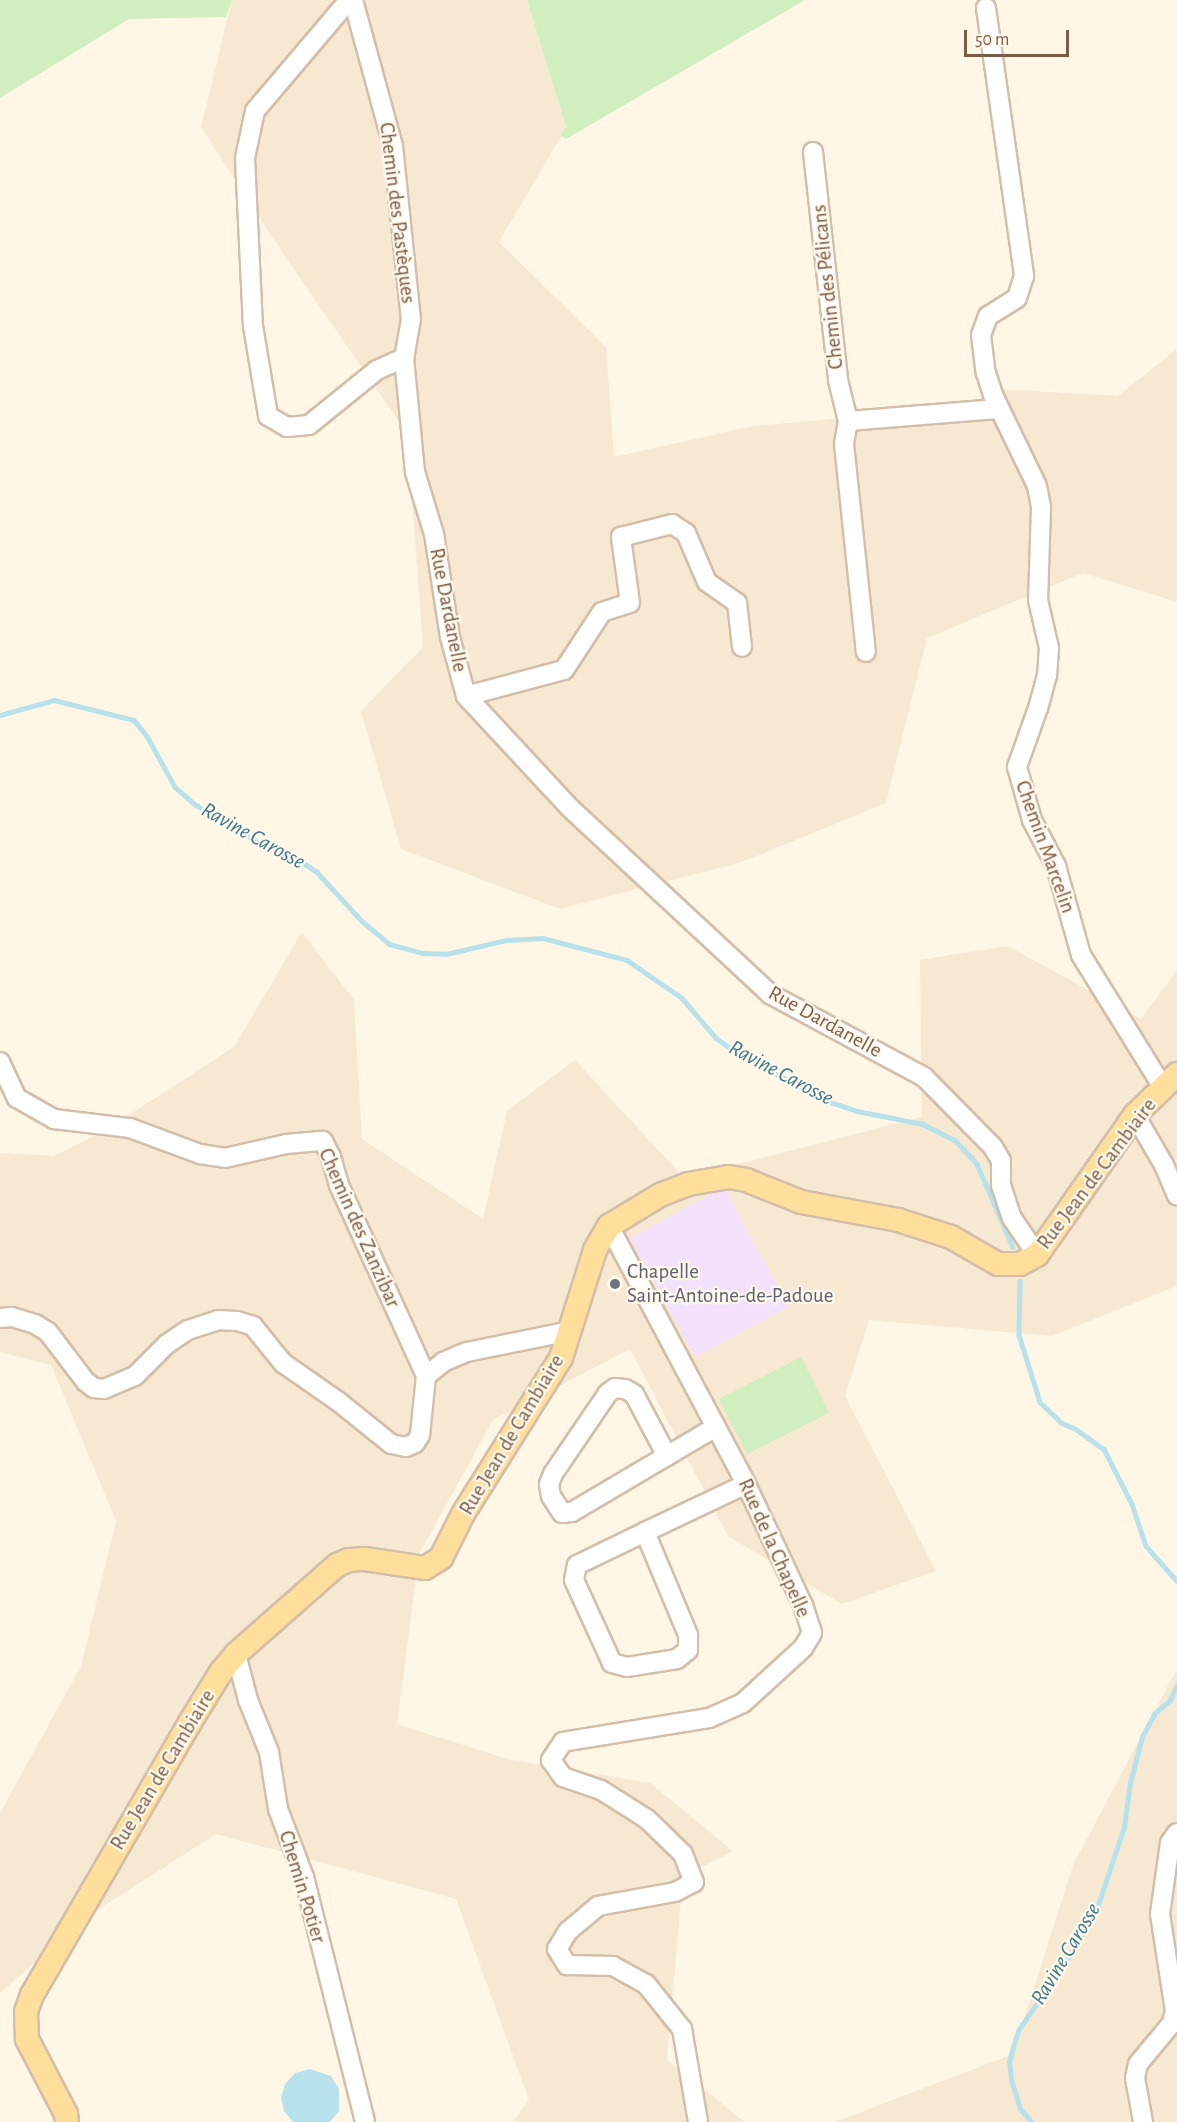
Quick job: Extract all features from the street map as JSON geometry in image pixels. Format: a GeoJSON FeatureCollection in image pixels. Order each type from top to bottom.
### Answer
{"type":"FeatureCollection","features":[{"type":"Feature","properties":{"kind":"main road","name":"Rue Jean de Cambiaire"},"geometry":{"type":"LineString","coordinates":[[67,2122],[66,2114],[27,2039],[26,2012],[32,1995],[189,1724],[221,1672],[236,1654],[337,1565],[349,1560],[365,1559],[425,1568],[441,1558],[463,1514],[561,1358],[595,1250],[609,1226],[623,1215],[670,1192],[707,1179],[729,1177],[746,1180],[801,1202],[888,1218],[951,1237],[998,1264],[1020,1264],[1037,1255],[1135,1115],[1170,1080]]}},
{"type":"Feature","properties":{"kind":"street"},"geometry":{"type":"LineString","coordinates":[[351,0],[255,111],[244,158],[253,326],[268,416],[287,428],[309,425],[377,370],[404,358]]}},
{"type":"Feature","properties":{"kind":"street","name":"Chemin des Pastèques"},"geometry":{"type":"LineString","coordinates":[[351,0],[393,146],[411,319],[404,358]]}},
{"type":"Feature","properties":{"kind":"street","name":"Chemin Marcelin"},"geometry":{"type":"LineString","coordinates":[[986,8],[1024,276],[1017,298],[988,316],[981,335],[986,373],[998,409],[1037,486],[1041,507],[1038,600],[1049,648],[1044,686],[1017,766],[1032,820],[1056,866],[1081,955],[1170,1080]]}},
{"type":"Feature","properties":{"kind":"street","name":"Chemin des Pélicans"},"geometry":{"type":"LineString","coordinates":[[813,152],[838,380],[848,421],[844,444],[866,652]]}},
{"type":"Feature","properties":{"kind":"street","name":"Rue Dardanelle"},"geometry":{"type":"LineString","coordinates":[[404,358],[415,472],[434,534],[450,637],[466,696],[569,807],[770,994],[924,1077],[993,1147],[1001,1161],[1001,1185],[1012,1218],[1037,1255]]}},
{"type":"Feature","properties":{"kind":"street"},"geometry":{"type":"LineString","coordinates":[[848,421],[998,409]]}},
{"type":"Feature","properties":{"kind":"street"},"geometry":{"type":"LineString","coordinates":[[466,696],[564,670],[602,612],[630,603],[621,537],[672,524],[686,533],[707,582],[738,603],[742,648]]}},
{"type":"Feature","properties":{"kind":"street","name":"Chemin des Zanzibar"},"geometry":{"type":"LineString","coordinates":[[0,1062],[17,1098],[54,1119],[130,1128],[200,1154],[225,1158],[286,1143],[322,1141],[331,1157],[339,1185],[426,1376]]}},
{"type":"Feature","properties":{"kind":"street"},"geometry":{"type":"LineString","coordinates":[[1135,1115],[1164,1165],[1177,1195]]}},
{"type":"Feature","properties":{"kind":"street","name":"Rue de la Chapelle"},"geometry":{"type":"LineString","coordinates":[[609,1226],[746,1484],[803,1605],[812,1633],[803,1648],[743,1703],[709,1718],[563,1742],[551,1760],[563,1777],[601,1790],[647,1819],[683,1854],[694,1882],[675,1892],[598,1906],[568,1931],[557,1949],[567,1965],[613,1966],[646,1984],[682,2029],[698,2122]]}},
{"type":"Feature","properties":{"kind":"street"},"geometry":{"type":"LineString","coordinates":[[0,1318],[12,1317],[35,1324],[48,1332],[86,1382],[94,1388],[104,1389],[135,1376],[167,1344],[188,1330],[218,1320],[253,1326],[283,1363],[339,1402],[391,1444],[406,1447],[415,1443],[420,1435],[426,1376],[443,1362],[467,1352],[570,1331]]}},
{"type":"Feature","properties":{"kind":"street"},"geometry":{"type":"LineString","coordinates":[[667,1456],[634,1394],[625,1389],[615,1388],[608,1393],[553,1474],[549,1484],[551,1496],[562,1513],[572,1512],[667,1456],[716,1427]]}},
{"type":"Feature","properties":{"kind":"street"},"geometry":{"type":"LineString","coordinates":[[645,1532],[688,1635],[688,1650],[677,1659],[627,1667],[612,1663],[574,1580],[577,1565],[645,1532],[746,1484]]}},
{"type":"Feature","properties":{"kind":"street","name":"Chemin Potier"},"geometry":{"type":"LineString","coordinates":[[236,1654],[248,1700],[269,1752],[278,1809],[304,1877],[365,2122]]}},
{"type":"Feature","properties":{"kind":"street"},"geometry":{"type":"LineString","coordinates":[[1143,2122],[1135,2078],[1138,2064],[1172,2023],[1175,2011],[1160,1914],[1170,1843],[1177,1833]]}},
{"type":"Feature","properties":{"kind":"shaded area"},"geometry":{"type":"Polygon","coordinates":[[[232,0],[527,0],[566,128],[499,242],[606,347],[614,457],[753,426],[1005,404],[1000,389],[1118,396],[1177,349],[1177,602],[1083,573],[927,638],[886,803],[742,862],[560,909],[401,849],[361,711],[423,647],[407,433],[278,246],[201,127],[232,0]]]}},
{"type":"Feature","properties":{"kind":"shaded area"},"geometry":{"type":"Polygon","coordinates":[[[302,932],[354,1000],[362,1139],[483,1219],[507,1111],[575,1060],[684,1178],[922,1117],[920,960],[1008,946],[1141,1019],[1177,970],[1177,1286],[1052,1336],[869,1320],[845,1396],[936,1571],[842,1604],[728,1536],[630,1349],[493,1420],[419,1554],[397,1724],[511,1760],[650,1783],[733,1851],[683,1877],[667,2060],[745,2122],[513,2122],[529,2100],[456,1899],[216,1834],[85,1918],[0,1993],[0,1813],[81,1666],[116,1521],[51,1365],[0,1352],[0,1153],[54,1156],[104,1131],[234,1047],[302,932]]]}},
{"type":"Feature","properties":{"kind":"shaded area"},"geometry":{"type":"Polygon","coordinates":[[[724,1187],[789,1307],[695,1357],[630,1238],[724,1187]]]}},
{"type":"Feature","properties":{"kind":"shaded area"},"geometry":{"type":"Polygon","coordinates":[[[1177,1669],[1177,2122],[835,2122],[1013,2054],[1073,1865],[1177,1669]]]}},
{"type":"Feature","properties":{"kind":"green space"},"geometry":{"type":"Polygon","coordinates":[[[0,0],[232,0],[226,17],[129,19],[0,98],[0,0]]]}},
{"type":"Feature","properties":{"kind":"green space"},"geometry":{"type":"Polygon","coordinates":[[[527,0],[805,0],[566,139],[561,136],[566,127],[527,0]]]}},
{"type":"Feature","properties":{"kind":"green space"},"geometry":{"type":"Polygon","coordinates":[[[801,1357],[829,1413],[747,1454],[719,1399],[801,1357]]]}},
{"type":"Feature","properties":{"kind":"water"},"geometry":{"type":"Polygon","coordinates":[[[310,2069],[331,2076],[339,2089],[339,2111],[330,2122],[293,2122],[284,2111],[281,2098],[285,2084],[295,2073],[310,2069]]]}},
{"type":"Feature","properties":{"kind":"waterway","name":"Ravine Carosse"},"geometry":{"type":"LineString","coordinates":[[0,715],[54,700],[134,720],[147,736],[175,787],[196,805],[261,844],[291,855],[316,871],[362,921],[389,944],[423,953],[446,954],[506,940],[543,938],[627,960],[682,998],[716,1038],[740,1055],[830,1102],[857,1111],[923,1124],[955,1140],[977,1164],[1013,1247]]}},
{"type":"Feature","properties":{"kind":"waterway","name":"Ravine Carosse"},"geometry":{"type":"LineString","coordinates":[[1020,1281],[1019,1335],[1040,1402],[1062,1423],[1076,1429],[1104,1449],[1132,1504],[1146,1546],[1177,1581]]}},
{"type":"Feature","properties":{"kind":"waterway","name":"Ravine Carosse"},"geometry":{"type":"LineString","coordinates":[[1031,2122],[1020,2109],[1011,2080],[1009,2062],[1019,2029],[1067,1960],[1097,1908],[1124,1827],[1130,1783],[1142,1737],[1154,1714],[1170,1700],[1177,1685]]}},
{"type":"Feature","properties":{"kind":"place","name":"Chapelle Saint-Antoine-de-Padoue"},"geometry":{"type":"Point","coordinates":[615,1284]}}]}
